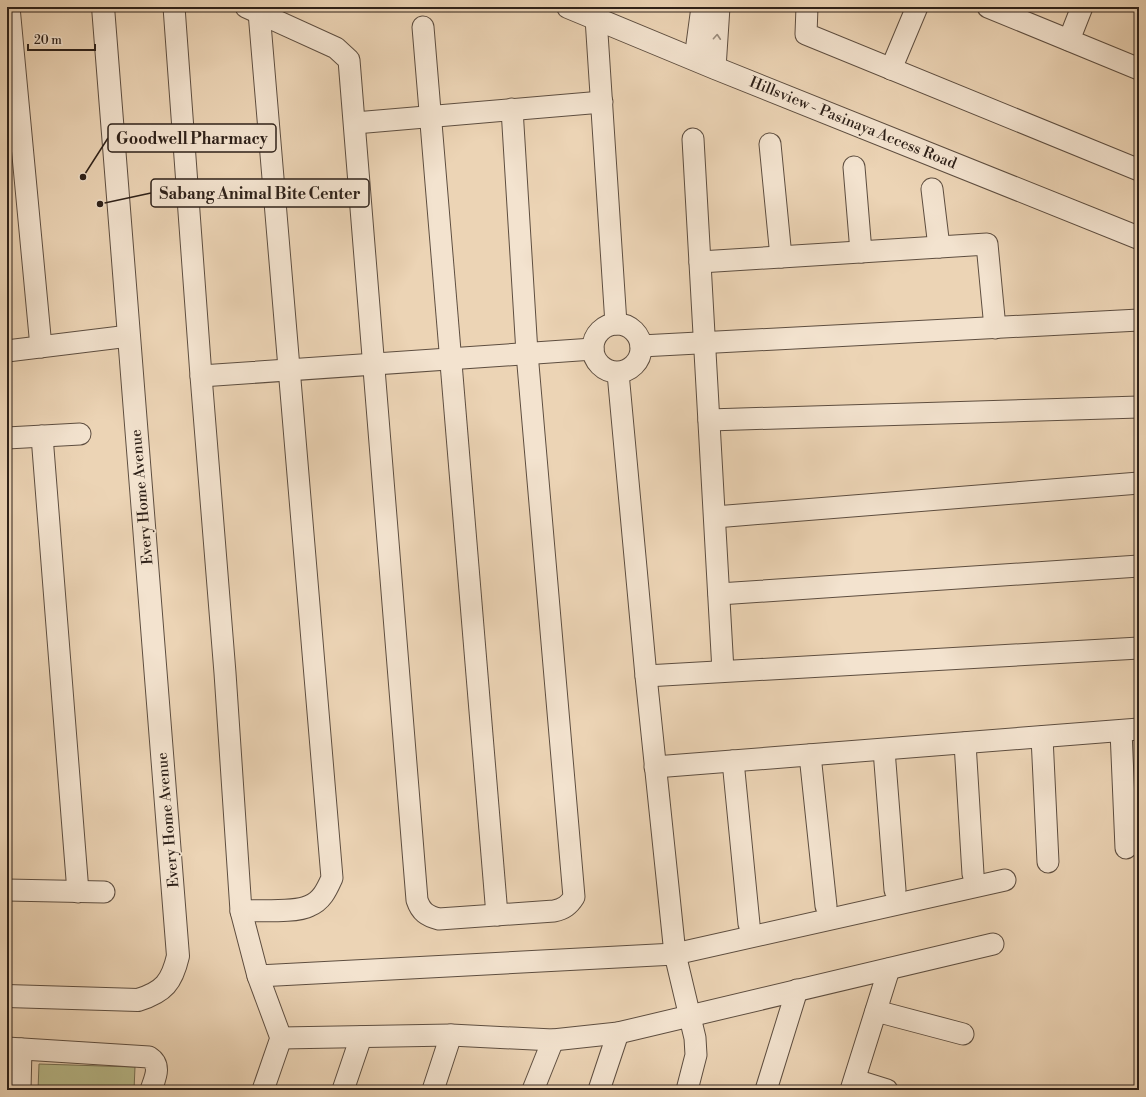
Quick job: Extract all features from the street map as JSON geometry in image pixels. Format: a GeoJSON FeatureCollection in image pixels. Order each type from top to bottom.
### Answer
{"type":"FeatureCollection","features":[{"type":"Feature","properties":{"kind":"street"},"geometry":{"type":"LineString","coordinates":[[9,7],[41,347]]}},
{"type":"Feature","properties":{"kind":"street","name":"Every Home Avenue"},"geometry":{"type":"LineString","coordinates":[[7,996],[138,1000],[153,995],[167,984],[175,972],[178,956],[103,7]]}},
{"type":"Feature","properties":{"kind":"street"},"geometry":{"type":"LineString","coordinates":[[174,7],[201,376],[226,673],[241,910],[258,976],[281,1038],[263,1090]]}},
{"type":"Feature","properties":{"kind":"street","name":"Hillsview - Pasinaya Access Road"},"geometry":{"type":"LineString","coordinates":[[568,7],[705,64],[1139,238]]}},
{"type":"Feature","properties":{"kind":"street"},"geometry":{"type":"LineString","coordinates":[[702,7],[705,64]]}},
{"type":"Feature","properties":{"kind":"street"},"geometry":{"type":"LineString","coordinates":[[705,64],[719,7]]}},
{"type":"Feature","properties":{"kind":"street"},"geometry":{"type":"LineString","coordinates":[[807,7],[806,34],[1139,170]]}},
{"type":"Feature","properties":{"kind":"street"},"geometry":{"type":"LineString","coordinates":[[891,69],[917,7]]}},
{"type":"Feature","properties":{"kind":"street"},"geometry":{"type":"LineString","coordinates":[[988,7],[1069,40],[1137,62]]}},
{"type":"Feature","properties":{"kind":"street"},"geometry":{"type":"LineString","coordinates":[[1069,40],[1082,7]]}},
{"type":"Feature","properties":{"kind":"street"},"geometry":{"type":"LineString","coordinates":[[241,910],[298,909],[309,906],[319,900],[327,890],[332,878],[290,369],[253,10]]}},
{"type":"Feature","properties":{"kind":"street"},"geometry":{"type":"LineString","coordinates":[[253,10],[328,44],[344,54],[349,60],[417,900],[424,914],[439,919],[562,909],[570,903],[574,896],[527,353],[512,109]]}},
{"type":"Feature","properties":{"kind":"street"},"geometry":{"type":"LineString","coordinates":[[596,18],[616,324]]}},
{"type":"Feature","properties":{"kind":"street"},"geometry":{"type":"LineString","coordinates":[[423,27],[498,915]]}},
{"type":"Feature","properties":{"kind":"street"},"geometry":{"type":"LineString","coordinates":[[355,123],[602,102]]}},
{"type":"Feature","properties":{"kind":"street"},"geometry":{"type":"LineString","coordinates":[[693,139],[723,671]]}},
{"type":"Feature","properties":{"kind":"street"},"geometry":{"type":"LineString","coordinates":[[770,144],[781,257]]}},
{"type":"Feature","properties":{"kind":"street"},"geometry":{"type":"LineString","coordinates":[[854,167],[861,252]]}},
{"type":"Feature","properties":{"kind":"street"},"geometry":{"type":"LineString","coordinates":[[932,189],[939,247]]}},
{"type":"Feature","properties":{"kind":"street"},"geometry":{"type":"LineString","coordinates":[[700,262],[988,244],[995,328]]}},
{"type":"Feature","properties":{"kind":"street"},"geometry":{"type":"LineString","coordinates":[[641,346],[1139,320]]}},
{"type":"Feature","properties":{"kind":"street"},"geometry":{"type":"LineString","coordinates":[[616,324],[630,328],[636,333],[641,346],[641,353],[635,364],[631,368],[618,373],[606,370],[600,366],[594,355],[593,349],[597,334],[609,325],[616,324]]}},
{"type":"Feature","properties":{"kind":"street"},"geometry":{"type":"LineString","coordinates":[[7,351],[129,336]]}},
{"type":"Feature","properties":{"kind":"street"},"geometry":{"type":"LineString","coordinates":[[201,376],[593,349]]}},
{"type":"Feature","properties":{"kind":"street"},"geometry":{"type":"LineString","coordinates":[[618,373],[646,676],[675,954],[695,1038],[696,1056],[687,1090]]}},
{"type":"Feature","properties":{"kind":"street"},"geometry":{"type":"LineString","coordinates":[[709,420],[1139,407]]}},
{"type":"Feature","properties":{"kind":"street"},"geometry":{"type":"LineString","coordinates":[[7,438],[80,434]]}},
{"type":"Feature","properties":{"kind":"street"},"geometry":{"type":"LineString","coordinates":[[42,436],[78,892]]}},
{"type":"Feature","properties":{"kind":"street"},"geometry":{"type":"LineString","coordinates":[[715,517],[1139,483]]}},
{"type":"Feature","properties":{"kind":"street"},"geometry":{"type":"LineString","coordinates":[[719,594],[1139,566]]}},
{"type":"Feature","properties":{"kind":"street"},"geometry":{"type":"LineString","coordinates":[[646,676],[1139,648]]}},
{"type":"Feature","properties":{"kind":"street"},"geometry":{"type":"LineString","coordinates":[[655,767],[1130,730],[1126,848]]}},
{"type":"Feature","properties":{"kind":"street"},"geometry":{"type":"LineString","coordinates":[[1042,737],[1048,862]]}},
{"type":"Feature","properties":{"kind":"street"},"geometry":{"type":"LineString","coordinates":[[965,743],[973,874]]}},
{"type":"Feature","properties":{"kind":"street"},"geometry":{"type":"LineString","coordinates":[[884,750],[895,890]]}},
{"type":"Feature","properties":{"kind":"street"},"geometry":{"type":"LineString","coordinates":[[810,755],[826,906]]}},
{"type":"Feature","properties":{"kind":"street"},"geometry":{"type":"LineString","coordinates":[[733,762],[749,924]]}},
{"type":"Feature","properties":{"kind":"street"},"geometry":{"type":"LineString","coordinates":[[258,976],[675,954],[1005,880]]}},
{"type":"Feature","properties":{"kind":"street"},"geometry":{"type":"LineString","coordinates":[[7,890],[104,892]]}},
{"type":"Feature","properties":{"kind":"street"},"geometry":{"type":"LineString","coordinates":[[281,1038],[450,1035],[553,1040],[618,1032],[993,944]]}},
{"type":"Feature","properties":{"kind":"street"},"geometry":{"type":"LineString","coordinates":[[887,1090],[853,1085],[889,969]]}},
{"type":"Feature","properties":{"kind":"street"},"geometry":{"type":"LineString","coordinates":[[766,1090],[797,990]]}},
{"type":"Feature","properties":{"kind":"street"},"geometry":{"type":"LineString","coordinates":[[876,1011],[963,1034]]}},
{"type":"Feature","properties":{"kind":"street"},"geometry":{"type":"LineString","coordinates":[[599,1090],[618,1032]]}},
{"type":"Feature","properties":{"kind":"street"},"geometry":{"type":"LineString","coordinates":[[433,1090],[450,1035]]}},
{"type":"Feature","properties":{"kind":"street"},"geometry":{"type":"LineString","coordinates":[[343,1090],[361,1037]]}},
{"type":"Feature","properties":{"kind":"street"},"geometry":{"type":"LineString","coordinates":[[533,1090],[553,1040]]}},
{"type":"Feature","properties":{"kind":"street"},"geometry":{"type":"LineString","coordinates":[[20,1090],[14,1048],[149,1057],[157,1065],[157,1071],[151,1090]]}},
{"type":"Feature","properties":{"kind":"green space"},"geometry":{"type":"Polygon","coordinates":[[[39,1064],[135,1067],[134,1090],[38,1090],[39,1064]]]}},
{"type":"Feature","properties":{"kind":"place","name":"Goodwell Pharmacy"},"geometry":{"type":"Point","coordinates":[83,177]}},
{"type":"Feature","properties":{"kind":"place","name":"Sabang Animal Bite Center"},"geometry":{"type":"Point","coordinates":[100,204]}}]}
